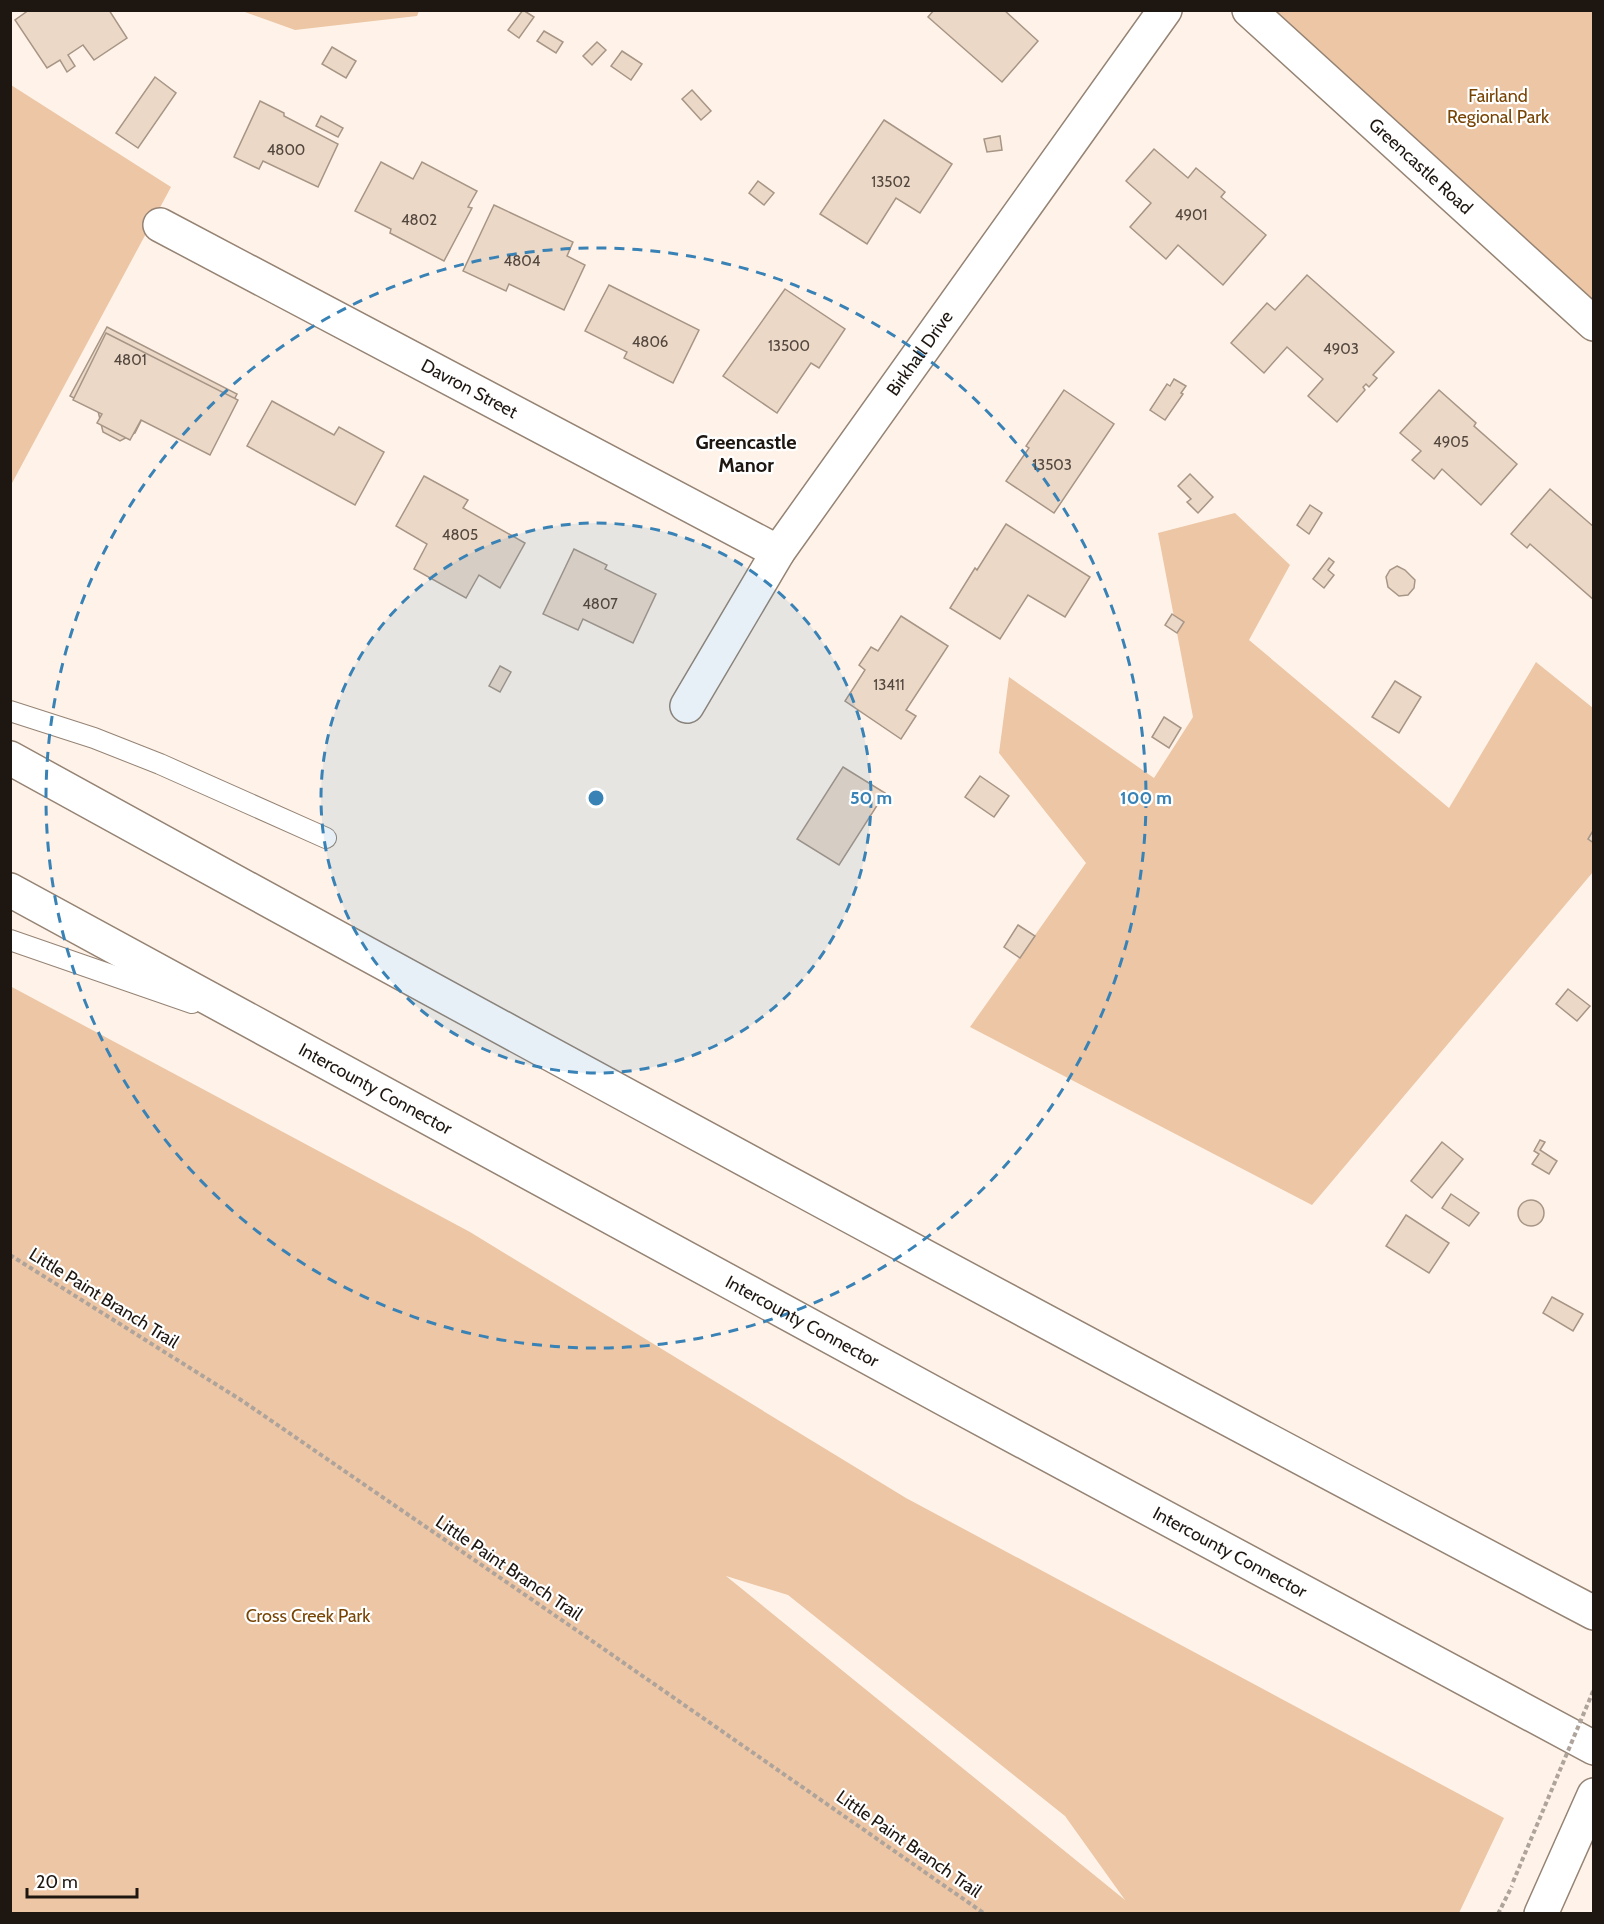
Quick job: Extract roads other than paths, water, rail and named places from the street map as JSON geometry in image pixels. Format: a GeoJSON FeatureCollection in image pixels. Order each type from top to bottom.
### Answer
{"type":"FeatureCollection","features":[{"type":"Feature","properties":{"kind":"main road","name":"Birkhall Drive"},"geometry":{"type":"LineString","coordinates":[[687,706],[778,552],[1165,10]]}},
{"type":"Feature","properties":{"kind":"main road","name":"Greencastle Road"},"geometry":{"type":"LineString","coordinates":[[1249,10],[1593,324]]}},
{"type":"Feature","properties":{"kind":"main road","name":"Davron Street"},"geometry":{"type":"LineString","coordinates":[[160,225],[778,552]]}},
{"type":"Feature","properties":{"kind":"main road"},"geometry":{"type":"LineString","coordinates":[[10,758],[1183,1396],[1593,1613]]}},
{"type":"Feature","properties":{"kind":"main road","name":"Intercounty Connector"},"geometry":{"type":"LineString","coordinates":[[10,890],[951,1403],[1593,1748]]}},
{"type":"Feature","properties":{"kind":"main road"},"geometry":{"type":"LineString","coordinates":[[1545,1905],[1593,1795]]}},
{"type":"Feature","properties":{"kind":"lane"},"geometry":{"type":"LineString","coordinates":[[10,711],[94,738],[160,764],[326,838]]}},
{"type":"Feature","properties":{"kind":"lane"},"geometry":{"type":"LineString","coordinates":[[10,940],[261,1027]]}},
{"type":"Feature","properties":{"kind":"district","name":"Greencastle Manor"},"geometry":{"type":"Point","coordinates":[746,454]}},
{"type":"Feature","properties":{"kind":"park label","name":"Fairland Regional Park"},"geometry":{"type":"Point","coordinates":[1498,106]}},
{"type":"Feature","properties":{"kind":"park label","name":"Cross Creek Park"},"geometry":{"type":"Point","coordinates":[308,1616]}}]}
